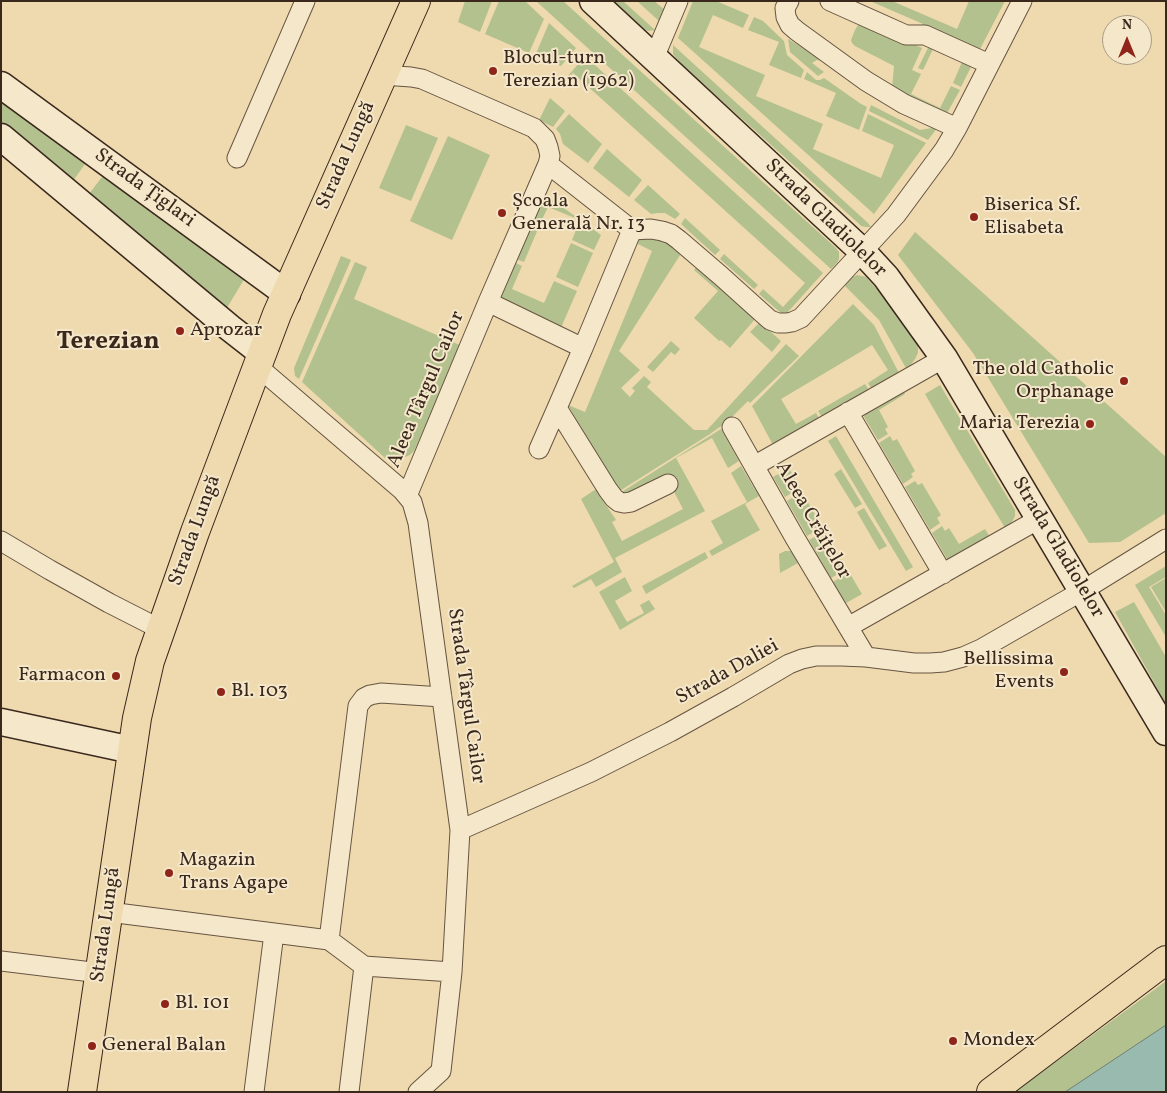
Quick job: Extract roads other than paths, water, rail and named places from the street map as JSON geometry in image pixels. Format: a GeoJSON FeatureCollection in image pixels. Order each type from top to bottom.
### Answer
{"type":"FeatureCollection","features":[{"type":"Feature","properties":{"kind":"main road","name":"Strada Lungă"},"geometry":{"type":"LineString","coordinates":[[82,1092],[132,750],[150,661],[194,532],[277,314],[416,1]]}},
{"type":"Feature","properties":{"kind":"main road"},"geometry":{"type":"LineString","coordinates":[[991,1092],[1166,960]]}},
{"type":"Feature","properties":{"kind":"street"},"geometry":{"type":"LineString","coordinates":[[237,158],[305,1]]}},
{"type":"Feature","properties":{"kind":"street","name":"Strada Gladiolelor"},"geometry":{"type":"LineString","coordinates":[[593,1],[862,251],[886,277],[944,358],[1166,732]]}},
{"type":"Feature","properties":{"kind":"street"},"geometry":{"type":"LineString","coordinates":[[654,58],[678,1]]}},
{"type":"Feature","properties":{"kind":"street"},"geometry":{"type":"LineString","coordinates":[[789,1],[786,8],[786,17],[790,25],[797,31],[866,81],[904,104],[957,128]]}},
{"type":"Feature","properties":{"kind":"street"},"geometry":{"type":"LineString","coordinates":[[830,1],[906,35],[925,35],[989,64]]}},
{"type":"Feature","properties":{"kind":"street"},"geometry":{"type":"LineString","coordinates":[[548,164],[632,230],[651,229],[671,234],[770,320],[786,324],[792,322],[801,318],[896,215],[927,174],[957,128],[1022,1]]}},
{"type":"Feature","properties":{"kind":"street","name":"Aleea Târgul Cailor"},"geometry":{"type":"LineString","coordinates":[[383,75],[422,79],[534,128],[545,139],[550,156],[407,496]]}},
{"type":"Feature","properties":{"kind":"street","name":"Strada Țiglari"},"geometry":{"type":"LineString","coordinates":[[1,85],[287,294]]}},
{"type":"Feature","properties":{"kind":"street"},"geometry":{"type":"LineString","coordinates":[[1,137],[230,328],[260,360]]}},
{"type":"Feature","properties":{"kind":"street"},"geometry":{"type":"LineString","coordinates":[[539,449],[584,348],[632,230]]}},
{"type":"Feature","properties":{"kind":"street","name":"Aleea Târgul Cailor"},"geometry":{"type":"LineString","coordinates":[[488,302],[584,348]]}},
{"type":"Feature","properties":{"kind":"street","name":"Aleea Crăițelor"},"geometry":{"type":"LineString","coordinates":[[866,657],[754,466],[944,358]]}},
{"type":"Feature","properties":{"kind":"street","name":"Strada Târgul Cailor"},"geometry":{"type":"LineString","coordinates":[[260,360],[407,496],[416,511],[426,571],[460,830],[452,972],[442,1071],[418,1092]]}},
{"type":"Feature","properties":{"kind":"street"},"geometry":{"type":"LineString","coordinates":[[558,408],[608,490],[619,502],[631,502],[668,484]]}},
{"type":"Feature","properties":{"kind":"street"},"geometry":{"type":"LineString","coordinates":[[848,412],[943,574]]}},
{"type":"Feature","properties":{"kind":"street"},"geometry":{"type":"LineString","coordinates":[[732,427],[754,466]]}},
{"type":"Feature","properties":{"kind":"street"},"geometry":{"type":"LineString","coordinates":[[848,627],[1039,519]]}},
{"type":"Feature","properties":{"kind":"street","name":"Strada Daliei"},"geometry":{"type":"LineString","coordinates":[[460,830],[583,776],[725,701],[789,664],[802,659],[816,656],[841,656],[930,663],[944,662],[963,657],[981,649],[1082,591],[1166,539]]}},
{"type":"Feature","properties":{"kind":"street"},"geometry":{"type":"LineString","coordinates":[[1,541],[75,584],[160,629]]}},
{"type":"Feature","properties":{"kind":"street"},"geometry":{"type":"LineString","coordinates":[[329,940],[358,706],[364,698],[381,693],[442,697]]}},
{"type":"Feature","properties":{"kind":"street"},"geometry":{"type":"LineString","coordinates":[[1,722],[132,750]]}},
{"type":"Feature","properties":{"kind":"street"},"geometry":{"type":"LineString","coordinates":[[108,912],[329,940],[364,966],[452,972]]}},
{"type":"Feature","properties":{"kind":"street"},"geometry":{"type":"LineString","coordinates":[[254,1092],[274,933]]}},
{"type":"Feature","properties":{"kind":"street"},"geometry":{"type":"LineString","coordinates":[[1,960],[100,972]]}},
{"type":"Feature","properties":{"kind":"street"},"geometry":{"type":"LineString","coordinates":[[349,1092],[364,966]]}},
{"type":"Feature","properties":{"kind":"water"},"geometry":{"type":"Polygon","coordinates":[[[1166,1025],[1166,1092],[1065,1092],[1166,1025]]]}},
{"type":"Feature","properties":{"kind":"place","name":"Blocul-turn Terezian (1962)"},"geometry":{"type":"Point","coordinates":[493,71]}},
{"type":"Feature","properties":{"kind":"place","name":"Școala Generală Nr. 13"},"geometry":{"type":"Point","coordinates":[502,213]}},
{"type":"Feature","properties":{"kind":"place","name":"Biserica Sf. Elisabeta"},"geometry":{"type":"Point","coordinates":[974,217]}},
{"type":"Feature","properties":{"kind":"place","name":"Aprozar"},"geometry":{"type":"Point","coordinates":[180,331]}},
{"type":"Feature","properties":{"kind":"place","name":"The old Catholic Orphanage"},"geometry":{"type":"Point","coordinates":[1124,381]}},
{"type":"Feature","properties":{"kind":"place","name":"Maria Terezia"},"geometry":{"type":"Point","coordinates":[1090,424]}},
{"type":"Feature","properties":{"kind":"place","name":"Bellissima Events"},"geometry":{"type":"Point","coordinates":[1064,672]}},
{"type":"Feature","properties":{"kind":"place","name":"Farmacon"},"geometry":{"type":"Point","coordinates":[116,676]}},
{"type":"Feature","properties":{"kind":"place","name":"Bl. 103"},"geometry":{"type":"Point","coordinates":[221,692]}},
{"type":"Feature","properties":{"kind":"place","name":"Magazin Trans Agape"},"geometry":{"type":"Point","coordinates":[169,873]}},
{"type":"Feature","properties":{"kind":"place","name":"Bl. 101"},"geometry":{"type":"Point","coordinates":[165,1004]}},
{"type":"Feature","properties":{"kind":"place","name":"Mondex"},"geometry":{"type":"Point","coordinates":[953,1041]}},
{"type":"Feature","properties":{"kind":"place","name":"General Balan"},"geometry":{"type":"Point","coordinates":[92,1046]}},
{"type":"Feature","properties":{"kind":"district","name":"Terezian"},"geometry":{"type":"Point","coordinates":[108,343]}}]}
